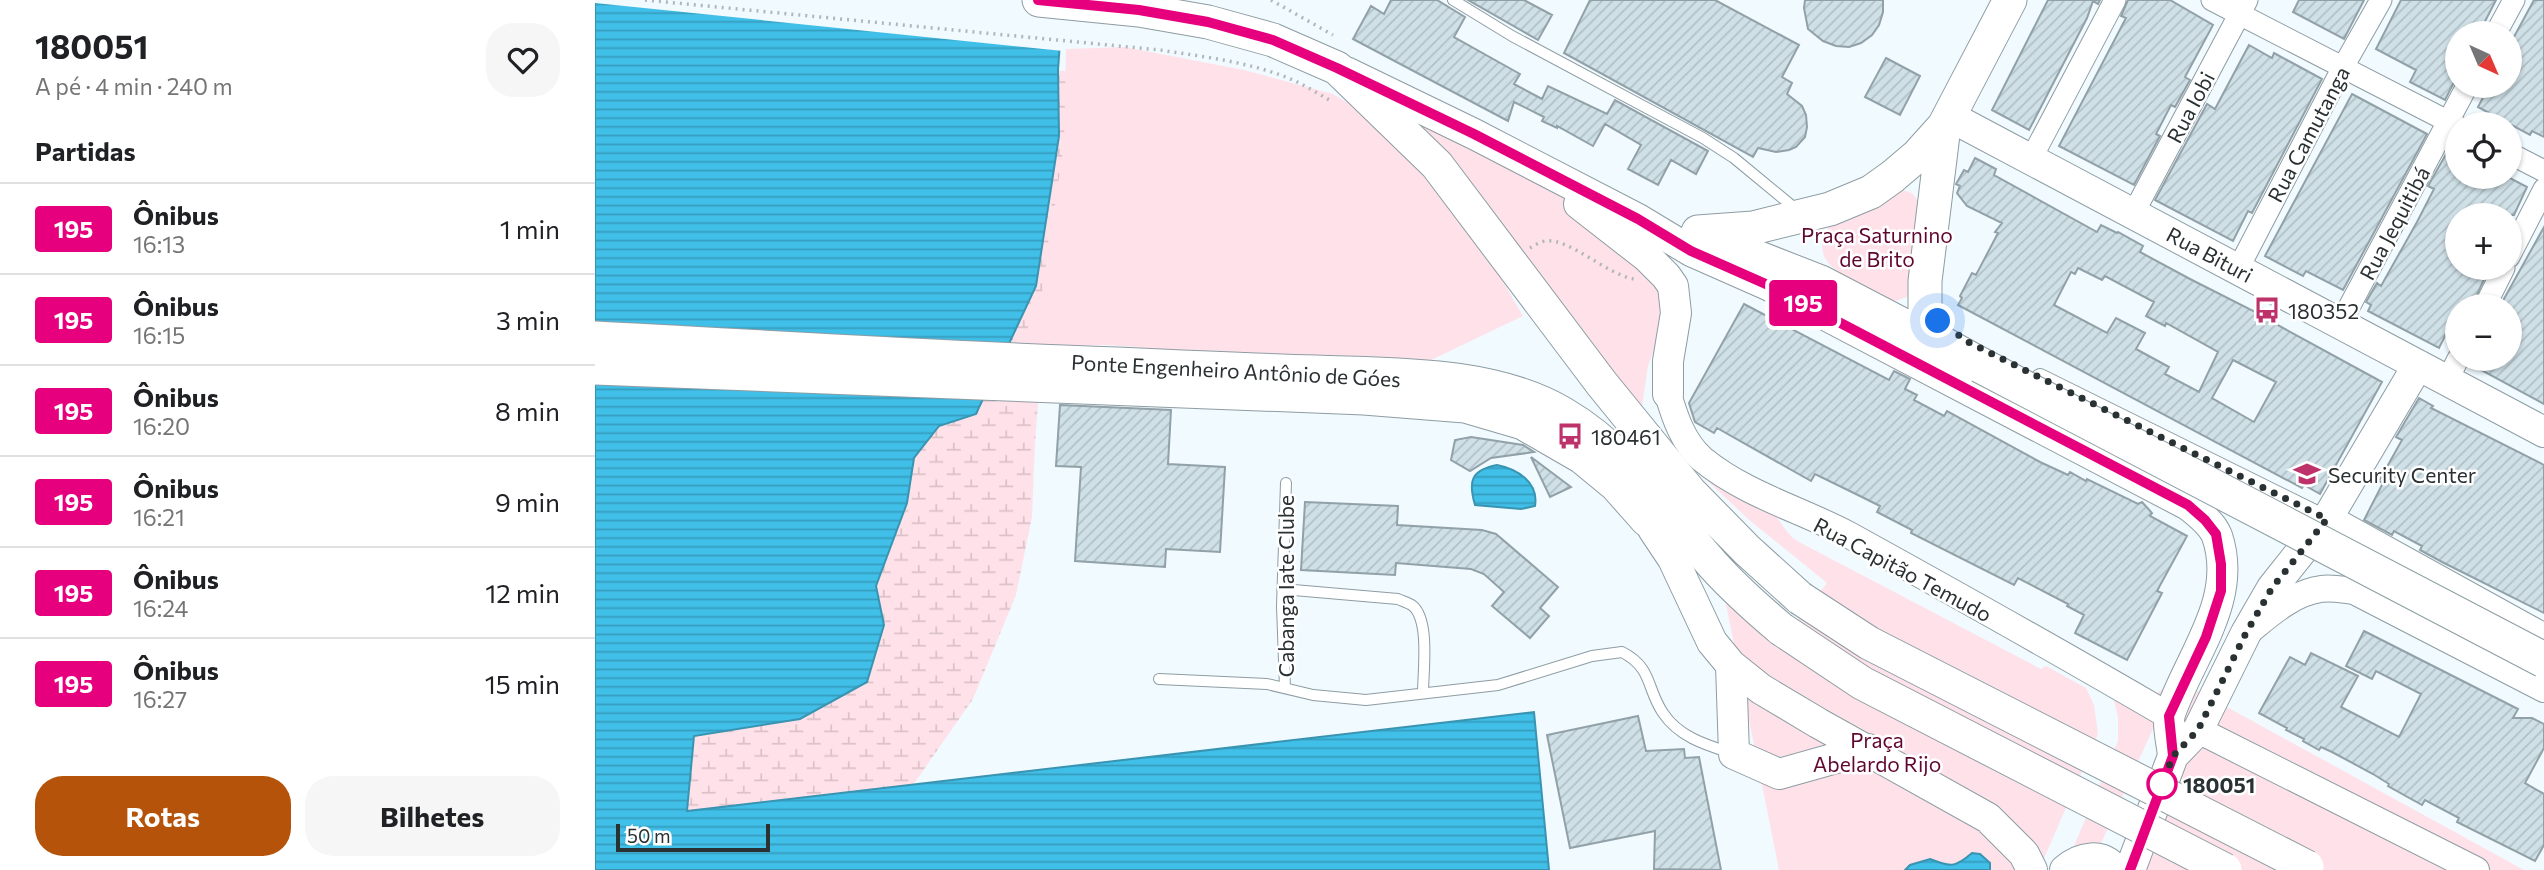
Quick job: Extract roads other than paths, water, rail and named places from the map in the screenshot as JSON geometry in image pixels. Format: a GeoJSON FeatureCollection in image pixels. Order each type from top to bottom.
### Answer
{"type":"FeatureCollection","features":[{"type":"Feature","properties":{"kind":"highway"},"geometry":{"type":"LineString","coordinates":[[1940,328],[1994,363],[2544,660]]}},
{"type":"Feature","properties":{"kind":"main road"},"geometry":{"type":"LineString","coordinates":[[1039,0],[1139,10],[1208,22],[1273,40],[1337,68],[1638,219],[1691,251],[1768,285],[2188,505],[2216,534],[2221,564],[2221,591],[2206,637],[2169,716],[2173,756]]}},
{"type":"Feature","properties":{"kind":"main road"},"geometry":{"type":"LineString","coordinates":[[1698,232],[1753,228],[1830,209],[1871,192],[1918,155],[1947,121],[2010,0]]}},
{"type":"Feature","properties":{"kind":"main road"},"geometry":{"type":"LineString","coordinates":[[1337,68],[1437,165],[1602,384],[1690,492],[1747,550],[1800,598],[1869,643],[2313,870]]}},
{"type":"Feature","properties":{"kind":"main road"},"geometry":{"type":"LineString","coordinates":[[1940,328],[1925,281],[1947,121]]}},
{"type":"Feature","properties":{"kind":"main road","name":"Rua Bituri"},"geometry":{"type":"LineString","coordinates":[[1947,121],[2031,159],[2418,365],[2445,369]]}},
{"type":"Feature","properties":{"kind":"main road"},"geometry":{"type":"LineString","coordinates":[[1523,160],[1647,257],[1666,275],[1673,286],[1677,313],[1668,361],[1668,394]]}},
{"type":"Feature","properties":{"kind":"main road"},"geometry":{"type":"LineString","coordinates":[[1638,219],[1698,232],[1940,328]]}},
{"type":"Feature","properties":{"kind":"main road","name":"Ponte Engenheiro Antônio de Góes"},"geometry":{"type":"LineString","coordinates":[[595,338],[1465,406],[1523,423],[1582,457],[1616,485],[1647,520],[1665,532],[1722,587],[1739,594]]}},
{"type":"Feature","properties":{"kind":"main road"},"geometry":{"type":"LineString","coordinates":[[2130,870],[2173,756],[2198,730],[2246,633],[2272,588],[2327,519],[2418,365]]}},
{"type":"Feature","properties":{"kind":"main road","name":"Ponte Engenheiro Antônio de Góes"},"geometry":{"type":"LineString","coordinates":[[595,368],[1096,376],[1370,374],[1466,381],[1515,392],[1561,412],[1594,435],[1636,471],[1739,594],[1781,629],[1862,683],[2225,870]]}},
{"type":"Feature","properties":{"kind":"main road","name":"Rua Bituri"},"geometry":{"type":"LineString","coordinates":[[2454,371],[2544,432]]}},
{"type":"Feature","properties":{"kind":"main road"},"geometry":{"type":"LineString","coordinates":[[2327,519],[2544,639]]}},
{"type":"Feature","properties":{"kind":"main road"},"geometry":{"type":"LineString","coordinates":[[1647,520],[1672,559],[1712,642],[1731,665],[1761,689],[1818,723],[1988,818],[2024,854],[2032,870]]}},
{"type":"Feature","properties":{"kind":"main road"},"geometry":{"type":"LineString","coordinates":[[1731,665],[1734,754],[1779,774],[1868,749]]}},
{"type":"Feature","properties":{"kind":"main road"},"geometry":{"type":"LineString","coordinates":[[2065,870],[2075,863],[2099,857],[2107,860],[2115,870]]}},
{"type":"Feature","properties":{"kind":"street"},"geometry":{"type":"LineString","coordinates":[[2031,159],[2115,0]]}},
{"type":"Feature","properties":{"kind":"street"},"geometry":{"type":"LineString","coordinates":[[2212,0],[2244,7],[2343,67],[2445,120]]}},
{"type":"Feature","properties":{"kind":"street","name":"Rua Camutanga"},"geometry":{"type":"LineString","coordinates":[[2238,269],[2343,67],[2381,0]]}},
{"type":"Feature","properties":{"kind":"street"},"geometry":{"type":"LineString","coordinates":[[2503,21],[2514,0]]}},
{"type":"Feature","properties":{"kind":"street","name":"Rua Iobi"},"geometry":{"type":"LineString","coordinates":[[2133,214],[2244,7]]}},
{"type":"Feature","properties":{"kind":"street","name":"Rua Jequitibá"},"geometry":{"type":"LineString","coordinates":[[2340,324],[2445,136]]}},
{"type":"Feature","properties":{"kind":"street"},"geometry":{"type":"LineString","coordinates":[[2522,160],[2544,171]]}},
{"type":"Feature","properties":{"kind":"street"},"geometry":{"type":"LineString","coordinates":[[2522,232],[2544,189]]}},
{"type":"Feature","properties":{"kind":"street"},"geometry":{"type":"LineString","coordinates":[[2031,373],[2327,519]]}},
{"type":"Feature","properties":{"kind":"street","name":"Rua Capitão Temudo"},"geometry":{"type":"LineString","coordinates":[[1668,394],[1686,440],[1701,458],[1742,486],[1845,533],[2169,716]]}},
{"type":"Feature","properties":{"kind":"street"},"geometry":{"type":"LineString","coordinates":[[2246,633],[2275,609],[2299,595],[2323,588],[2354,591],[2544,690]]}},
{"type":"Feature","properties":{"kind":"street"},"geometry":{"type":"LineString","coordinates":[[2198,730],[2476,870]]}},
{"type":"Feature","properties":{"kind":"lane"},"geometry":{"type":"LineString","coordinates":[[1453,0],[1511,36],[1703,138],[1734,158],[1804,216]]}},
{"type":"Feature","properties":{"kind":"lane","name":"Cabanga Iate Clube"},"geometry":{"type":"LineString","coordinates":[[1285,688],[1282,589],[1286,483]]}},
{"type":"Feature","properties":{"kind":"lane"},"geometry":{"type":"LineString","coordinates":[[1282,589],[1398,598],[1413,607],[1421,618],[1423,693]]}},
{"type":"Feature","properties":{"kind":"lane","name":"Cabanga Iate Clube"},"geometry":{"type":"LineString","coordinates":[[1159,679],[1268,684],[1313,695],[1366,700],[1498,685],[1592,656],[1622,652],[1643,666],[1663,713],[1678,728],[1692,740],[1734,754]]}},
{"type":"Feature","properties":{"kind":"water"},"geometry":{"type":"Polygon","coordinates":[[[595,0],[1063,0],[1058,70],[1059,136],[1036,286],[976,414],[939,426],[914,458],[907,503],[876,586],[884,625],[867,682],[800,719],[694,736],[687,811],[1534,712],[1549,870],[595,870],[595,0]]]}},
{"type":"Feature","properties":{"kind":"water"},"geometry":{"type":"Polygon","coordinates":[[[1497,465],[1525,478],[1534,490],[1535,506],[1521,509],[1475,505],[1472,489],[1474,478],[1482,470],[1497,465]]]}},
{"type":"Feature","properties":{"kind":"water"},"geometry":{"type":"Polygon","coordinates":[[[1972,853],[1980,854],[1990,863],[1990,870],[1905,870],[1910,865],[1930,859],[1948,865],[1957,864],[1972,853]]]}},
{"type":"Feature","properties":{"kind":"place","name":"180352"},"geometry":{"type":"Point","coordinates":[2267,310]}},
{"type":"Feature","properties":{"kind":"place","name":"180461"},"geometry":{"type":"Point","coordinates":[1570,436]}},
{"type":"Feature","properties":{"kind":"place","name":"Security Center"},"geometry":{"type":"Point","coordinates":[2307,474]}},
{"type":"Feature","properties":{"kind":"place","name":"180051"},"geometry":{"type":"Point","coordinates":[2162,784]}},
{"type":"Feature","properties":{"kind":"park label","name":"Praça Saturnino de Brito"},"geometry":{"type":"Point","coordinates":[1877,246]}},
{"type":"Feature","properties":{"kind":"park label","name":"Praça Abelardo Rijo"},"geometry":{"type":"Point","coordinates":[1877,751]}}]}
